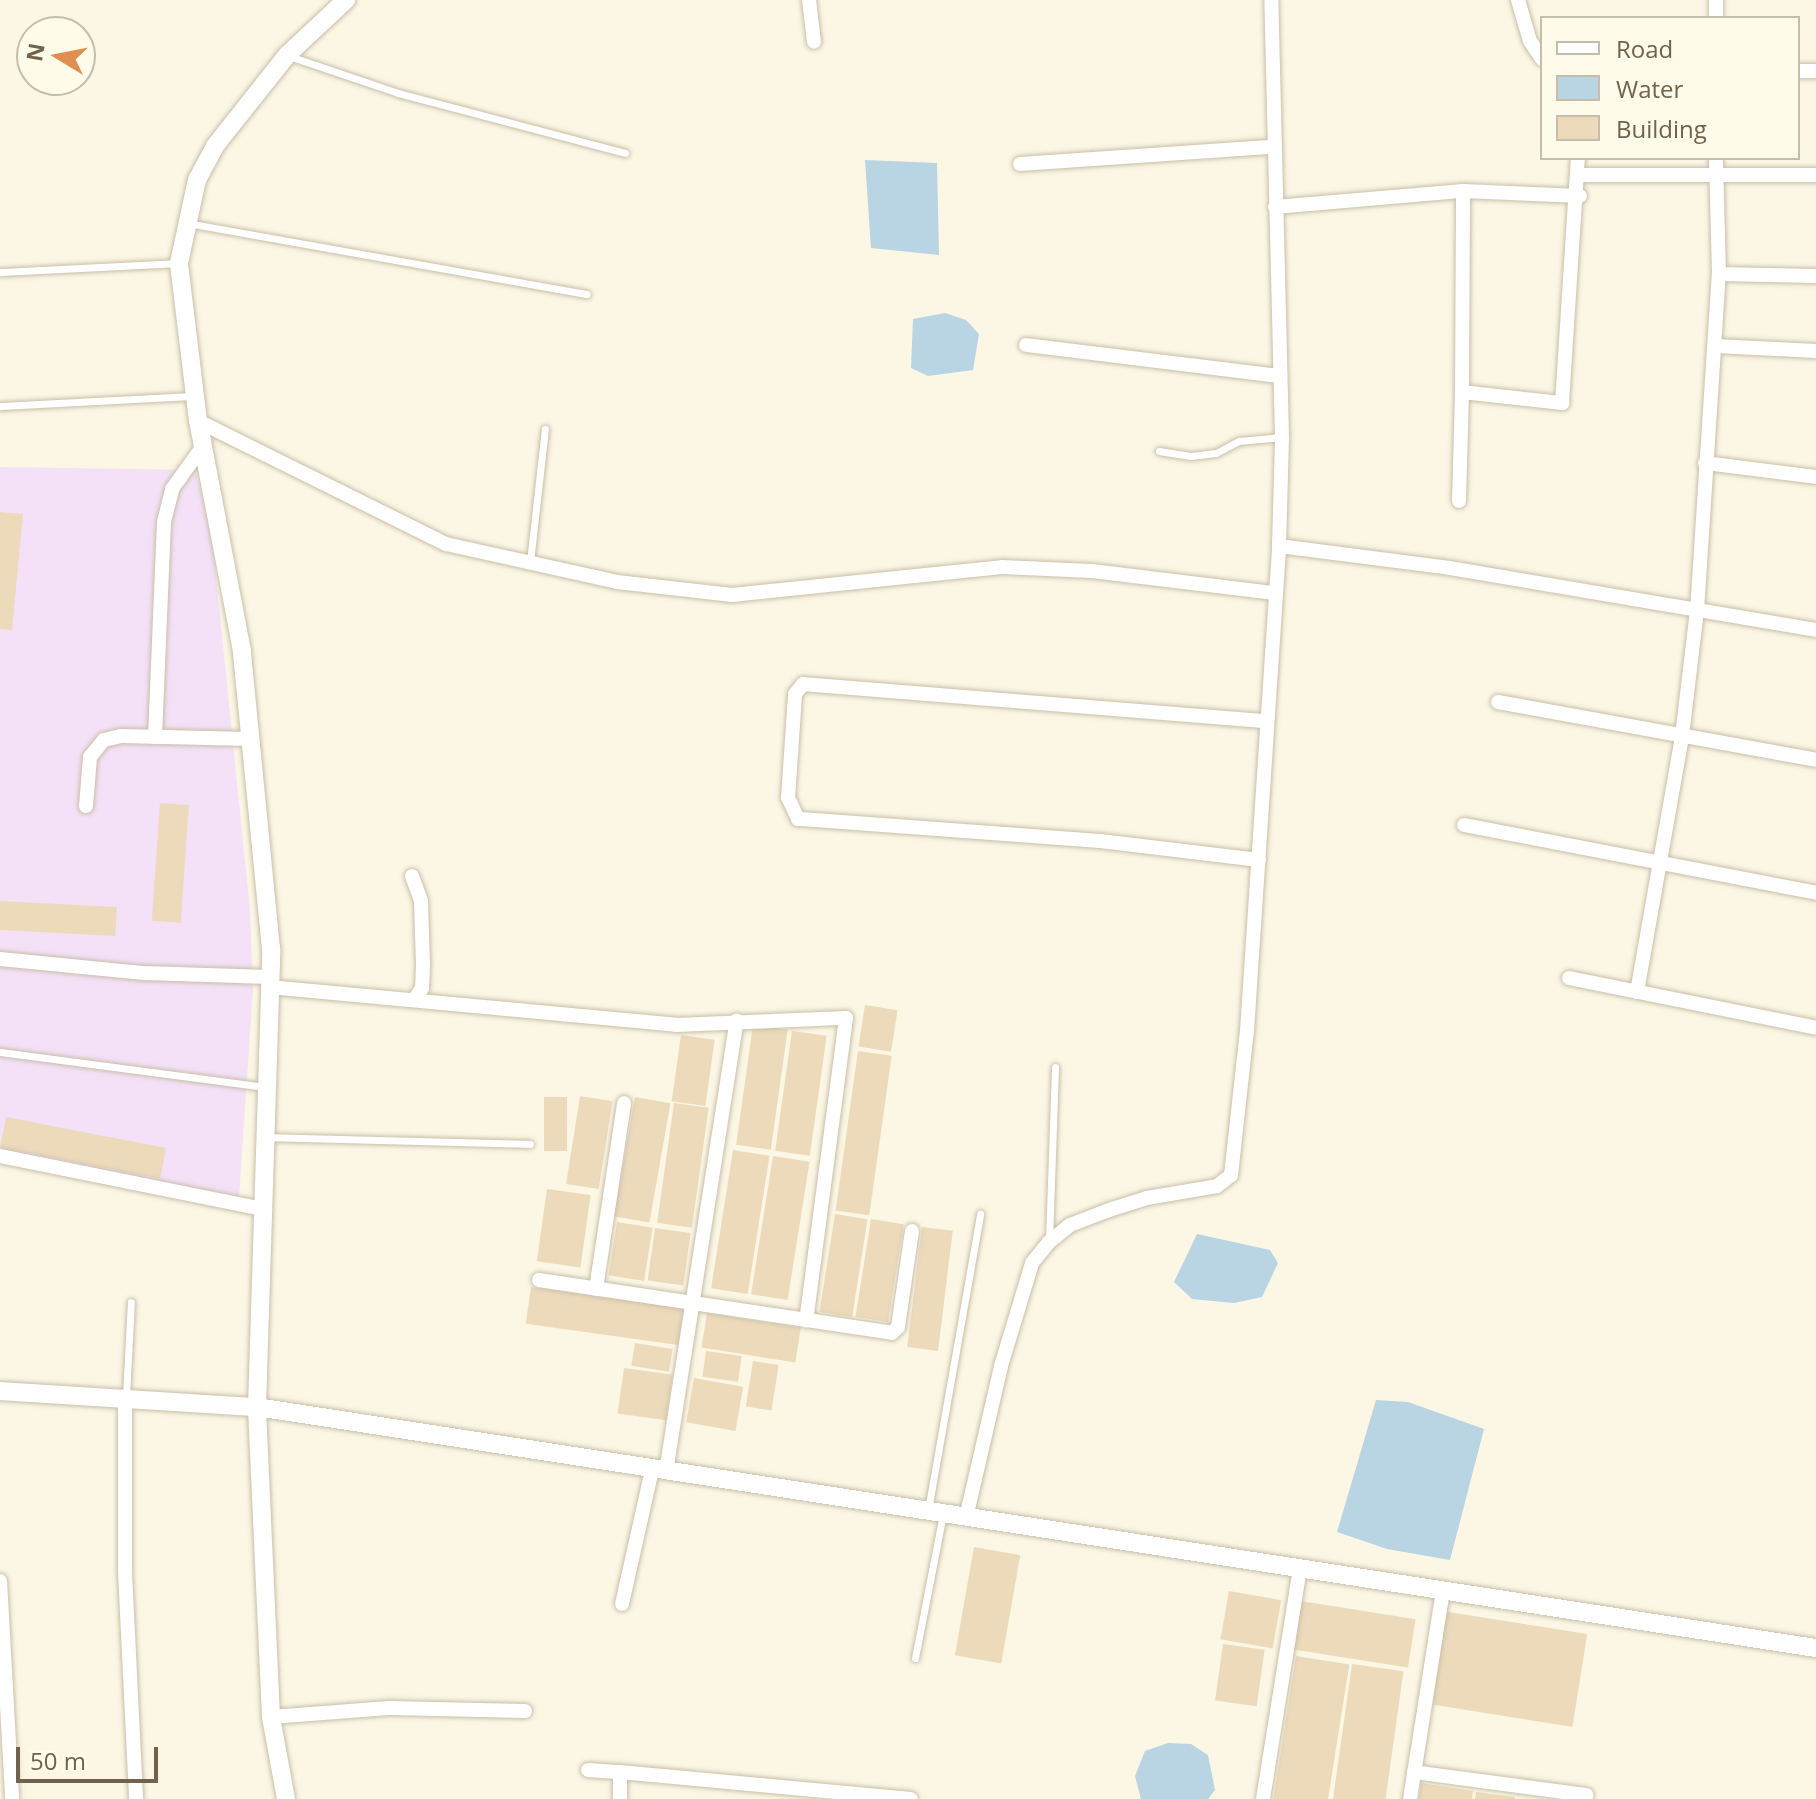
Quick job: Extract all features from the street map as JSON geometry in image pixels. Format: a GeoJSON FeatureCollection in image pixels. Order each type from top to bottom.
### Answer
{"type":"FeatureCollection","features":[{"type":"Feature","properties":{"kind":"street"},"geometry":{"type":"LineString","coordinates":[[286,1799],[271,1717],[257,1407],[270,982],[242,651],[198,421],[179,263],[185,222],[197,180],[215,146],[287,55],[346,0]]}},
{"type":"Feature","properties":{"kind":"street"},"geometry":{"type":"LineString","coordinates":[[809,0],[814,42]]}},
{"type":"Feature","properties":{"kind":"street"},"geometry":{"type":"LineString","coordinates":[[966,1518],[1005,1351],[1032,1263],[1049,1242],[1070,1225],[1147,1198],[1217,1186],[1231,1175],[1259,860],[1273,593],[1279,546],[1282,437],[1272,147],[1271,0]]}},
{"type":"Feature","properties":{"kind":"street"},"geometry":{"type":"LineString","coordinates":[[1518,0],[1530,41],[1540,56]]}},
{"type":"Feature","properties":{"kind":"street"},"geometry":{"type":"LineString","coordinates":[[1020,164],[1272,147]]}},
{"type":"Feature","properties":{"kind":"street"},"geometry":{"type":"LineString","coordinates":[[1462,392],[1562,403],[1580,196],[1578,160]]}},
{"type":"Feature","properties":{"kind":"street"},"geometry":{"type":"LineString","coordinates":[[1637,992],[1682,736],[1697,611],[1719,274],[1716,160]]}},
{"type":"Feature","properties":{"kind":"street"},"geometry":{"type":"LineString","coordinates":[[1580,175],[1816,175]]}},
{"type":"Feature","properties":{"kind":"street"},"geometry":{"type":"LineString","coordinates":[[1275,207],[1463,191],[1580,196]]}},
{"type":"Feature","properties":{"kind":"street"},"geometry":{"type":"LineString","coordinates":[[1459,501],[1463,191]]}},
{"type":"Feature","properties":{"kind":"street"},"geometry":{"type":"LineString","coordinates":[[1719,274],[1816,276]]}},
{"type":"Feature","properties":{"kind":"street"},"geometry":{"type":"LineString","coordinates":[[1026,345],[1280,376]]}},
{"type":"Feature","properties":{"kind":"street"},"geometry":{"type":"LineString","coordinates":[[1715,346],[1816,351]]}},
{"type":"Feature","properties":{"kind":"street"},"geometry":{"type":"LineString","coordinates":[[198,421],[446,544],[529,565],[732,595],[1002,567],[1092,571],[1273,593]]}},
{"type":"Feature","properties":{"kind":"street"},"geometry":{"type":"LineString","coordinates":[[155,737],[164,522],[172,489],[203,446]]}},
{"type":"Feature","properties":{"kind":"street"},"geometry":{"type":"LineString","coordinates":[[1705,463],[1816,477]]}},
{"type":"Feature","properties":{"kind":"street"},"geometry":{"type":"LineString","coordinates":[[1279,546],[1450,568],[1816,630]]}},
{"type":"Feature","properties":{"kind":"street"},"geometry":{"type":"LineString","coordinates":[[1259,860],[1100,841],[798,819],[788,798],[795,694],[803,684],[1266,721]]}},
{"type":"Feature","properties":{"kind":"street"},"geometry":{"type":"LineString","coordinates":[[1498,702],[1816,760]]}},
{"type":"Feature","properties":{"kind":"street"},"geometry":{"type":"LineString","coordinates":[[86,806],[90,757],[104,740],[155,737],[250,739]]}},
{"type":"Feature","properties":{"kind":"street"},"geometry":{"type":"LineString","coordinates":[[1464,825],[1816,893]]}},
{"type":"Feature","properties":{"kind":"street"},"geometry":{"type":"LineString","coordinates":[[412,876],[421,901],[423,964],[422,988],[414,1000]]}},
{"type":"Feature","properties":{"kind":"street"},"geometry":{"type":"LineString","coordinates":[[0,959],[270,982],[414,1000],[676,1025],[838,1016],[849,1024],[806,1320]]}},
{"type":"Feature","properties":{"kind":"street"},"geometry":{"type":"LineString","coordinates":[[1569,978],[1816,1028]]}},
{"type":"Feature","properties":{"kind":"street"},"geometry":{"type":"LineString","coordinates":[[622,1604],[659,1471],[693,1303],[737,1021]]}},
{"type":"Feature","properties":{"kind":"street"},"geometry":{"type":"LineString","coordinates":[[596,1289],[624,1103]]}},
{"type":"Feature","properties":{"kind":"street"},"geometry":{"type":"LineString","coordinates":[[0,1156],[263,1209]]}},
{"type":"Feature","properties":{"kind":"street"},"geometry":{"type":"LineString","coordinates":[[539,1280],[896,1331],[912,1231]]}},
{"type":"Feature","properties":{"kind":"street"},"geometry":{"type":"LineString","coordinates":[[1,1396],[257,1407],[1816,1648]]}},
{"type":"Feature","properties":{"kind":"street"},"geometry":{"type":"LineString","coordinates":[[125,1402],[125,1572],[136,1799]]}},
{"type":"Feature","properties":{"kind":"street"},"geometry":{"type":"LineString","coordinates":[[1263,1799],[1300,1569]]}},
{"type":"Feature","properties":{"kind":"street"},"geometry":{"type":"LineString","coordinates":[[0,1581],[4,1759],[12,1799]]}},
{"type":"Feature","properties":{"kind":"street"},"geometry":{"type":"LineString","coordinates":[[1410,1799],[1443,1590]]}},
{"type":"Feature","properties":{"kind":"street"},"geometry":{"type":"LineString","coordinates":[[271,1717],[389,1708],[525,1711]]}},
{"type":"Feature","properties":{"kind":"street"},"geometry":{"type":"LineString","coordinates":[[588,1770],[768,1792],[911,1799]]}},
{"type":"Feature","properties":{"kind":"street"},"geometry":{"type":"LineString","coordinates":[[620,1772],[620,1799]]}},
{"type":"Feature","properties":{"kind":"street"},"geometry":{"type":"LineString","coordinates":[[1414,1772],[1554,1795],[1586,1795]]}},
{"type":"Feature","properties":{"kind":"lane"},"geometry":{"type":"LineString","coordinates":[[287,55],[398,93],[625,153]]}},
{"type":"Feature","properties":{"kind":"lane"},"geometry":{"type":"LineString","coordinates":[[185,222],[587,294]]}},
{"type":"Feature","properties":{"kind":"lane"},"geometry":{"type":"LineString","coordinates":[[0,272],[179,263]]}},
{"type":"Feature","properties":{"kind":"lane"},"geometry":{"type":"LineString","coordinates":[[0,406],[195,396]]}},
{"type":"Feature","properties":{"kind":"lane"},"geometry":{"type":"LineString","coordinates":[[529,565],[545,429]]}},
{"type":"Feature","properties":{"kind":"lane"},"geometry":{"type":"LineString","coordinates":[[1159,451],[1191,456],[1216,453],[1239,441],[1282,437]]}},
{"type":"Feature","properties":{"kind":"lane"},"geometry":{"type":"LineString","coordinates":[[0,1052],[266,1087]]}},
{"type":"Feature","properties":{"kind":"lane"},"geometry":{"type":"LineString","coordinates":[[1049,1242],[1055,1067]]}},
{"type":"Feature","properties":{"kind":"lane"},"geometry":{"type":"LineString","coordinates":[[265,1137],[530,1144]]}},
{"type":"Feature","properties":{"kind":"lane"},"geometry":{"type":"LineString","coordinates":[[915,1658],[980,1214]]}},
{"type":"Feature","properties":{"kind":"lane"},"geometry":{"type":"LineString","coordinates":[[125,1402],[131,1302]]}},
{"type":"Feature","properties":{"kind":"shaded area"},"geometry":{"type":"Polygon","coordinates":[[[0,467],[195,470],[211,528],[250,910],[253,990],[239,1197],[0,1149],[0,467]]]}},
{"type":"Feature","properties":{"kind":"water"},"geometry":{"type":"Polygon","coordinates":[[[865,160],[937,163],[939,255],[871,248],[865,160]]]}},
{"type":"Feature","properties":{"kind":"water"},"geometry":{"type":"Polygon","coordinates":[[[945,313],[966,320],[979,334],[973,370],[928,376],[911,368],[913,319],[945,313]]]}},
{"type":"Feature","properties":{"kind":"water"},"geometry":{"type":"Polygon","coordinates":[[[1197,1234],[1270,1250],[1278,1263],[1262,1297],[1234,1303],[1192,1299],[1174,1282],[1197,1234]]]}},
{"type":"Feature","properties":{"kind":"water"},"geometry":{"type":"Polygon","coordinates":[[[1376,1400],[1408,1402],[1484,1429],[1450,1560],[1387,1549],[1337,1532],[1376,1400]]]}},
{"type":"Feature","properties":{"kind":"water"},"geometry":{"type":"Polygon","coordinates":[[[1168,1743],[1191,1744],[1208,1755],[1215,1790],[1208,1799],[1141,1799],[1135,1776],[1145,1751],[1168,1743]]]}},
{"type":"Feature","properties":{"kind":"building"},"geometry":{"type":"Polygon","coordinates":[[[0,512],[23,514],[12,630],[0,629],[0,512]]]}},
{"type":"Feature","properties":{"kind":"building"},"geometry":{"type":"Polygon","coordinates":[[[160,803],[189,805],[181,923],[152,921],[160,803]]]}},
{"type":"Feature","properties":{"kind":"building"},"geometry":{"type":"Polygon","coordinates":[[[0,901],[117,907],[115,936],[0,930],[0,901]]]}},
{"type":"Feature","properties":{"kind":"building"},"geometry":{"type":"Polygon","coordinates":[[[865,1005],[898,1010],[891,1052],[858,1046],[865,1005]]]}},
{"type":"Feature","properties":{"kind":"building"},"geometry":{"type":"Polygon","coordinates":[[[753,1025],[788,1030],[771,1150],[736,1145],[753,1025]]]}},
{"type":"Feature","properties":{"kind":"building"},"geometry":{"type":"Polygon","coordinates":[[[792,1031],[827,1036],[810,1156],[775,1151],[792,1031]]]}},
{"type":"Feature","properties":{"kind":"building"},"geometry":{"type":"Polygon","coordinates":[[[681,1035],[715,1040],[705,1106],[672,1101],[681,1035]]]}},
{"type":"Feature","properties":{"kind":"building"},"geometry":{"type":"Polygon","coordinates":[[[858,1051],[892,1056],[869,1215],[836,1210],[858,1051]]]}},
{"type":"Feature","properties":{"kind":"building"},"geometry":{"type":"Polygon","coordinates":[[[580,1096],[613,1101],[599,1189],[566,1184],[580,1096]]]}},
{"type":"Feature","properties":{"kind":"building"},"geometry":{"type":"Polygon","coordinates":[[[544,1097],[567,1097],[567,1151],[544,1151],[544,1097]]]}},
{"type":"Feature","properties":{"kind":"building"},"geometry":{"type":"Polygon","coordinates":[[[635,1097],[670,1103],[649,1222],[614,1216],[635,1097]]]}},
{"type":"Feature","properties":{"kind":"building"},"geometry":{"type":"Polygon","coordinates":[[[674,1103],[709,1108],[692,1228],[657,1223],[674,1103]]]}},
{"type":"Feature","properties":{"kind":"building"},"geometry":{"type":"Polygon","coordinates":[[[6,1117],[166,1148],[160,1179],[0,1147],[6,1117]]]}},
{"type":"Feature","properties":{"kind":"building"},"geometry":{"type":"Polygon","coordinates":[[[733,1150],[770,1156],[748,1294],[711,1288],[733,1150]]]}},
{"type":"Feature","properties":{"kind":"building"},"geometry":{"type":"Polygon","coordinates":[[[773,1156],[810,1162],[788,1300],[751,1294],[773,1156]]]}},
{"type":"Feature","properties":{"kind":"building"},"geometry":{"type":"Polygon","coordinates":[[[547,1189],[591,1195],[580,1267],[537,1261],[547,1189]]]}},
{"type":"Feature","properties":{"kind":"building"},"geometry":{"type":"Polygon","coordinates":[[[835,1214],[868,1219],[852,1317],[820,1312],[835,1214]]]}},
{"type":"Feature","properties":{"kind":"building"},"geometry":{"type":"Polygon","coordinates":[[[871,1219],[904,1224],[888,1322],[856,1317],[871,1219]]]}},
{"type":"Feature","properties":{"kind":"building"},"geometry":{"type":"Polygon","coordinates":[[[617,1222],[653,1228],[644,1281],[609,1275],[617,1222]]]}},
{"type":"Feature","properties":{"kind":"building"},"geometry":{"type":"Polygon","coordinates":[[[922,1227],[953,1231],[938,1351],[907,1347],[922,1227]]]}},
{"type":"Feature","properties":{"kind":"building"},"geometry":{"type":"Polygon","coordinates":[[[655,1228],[691,1233],[683,1285],[648,1280],[655,1228]]]}},
{"type":"Feature","properties":{"kind":"building"},"geometry":{"type":"Polygon","coordinates":[[[531,1287],[684,1308],[678,1345],[526,1324],[531,1287]]]}},
{"type":"Feature","properties":{"kind":"building"},"geometry":{"type":"Polygon","coordinates":[[[707,1313],[801,1328],[795,1362],[702,1348],[707,1313]]]}},
{"type":"Feature","properties":{"kind":"building"},"geometry":{"type":"Polygon","coordinates":[[[635,1343],[673,1349],[669,1372],[631,1366],[635,1343]]]}},
{"type":"Feature","properties":{"kind":"building"},"geometry":{"type":"Polygon","coordinates":[[[706,1351],[742,1356],[738,1382],[702,1377],[706,1351]]]}},
{"type":"Feature","properties":{"kind":"building"},"geometry":{"type":"Polygon","coordinates":[[[753,1361],[779,1365],[771,1411],[746,1406],[753,1361]]]}},
{"type":"Feature","properties":{"kind":"building"},"geometry":{"type":"Polygon","coordinates":[[[624,1368],[673,1375],[666,1420],[618,1414],[624,1368]]]}},
{"type":"Feature","properties":{"kind":"building"},"geometry":{"type":"Polygon","coordinates":[[[694,1378],[743,1387],[735,1431],[686,1422],[694,1378]]]}},
{"type":"Feature","properties":{"kind":"building"},"geometry":{"type":"Polygon","coordinates":[[[974,1547],[1020,1555],[1001,1663],[955,1655],[974,1547]]]}},
{"type":"Feature","properties":{"kind":"building"},"geometry":{"type":"Polygon","coordinates":[[[1229,1591],[1281,1600],[1273,1648],[1220,1639],[1229,1591]]]}},
{"type":"Feature","properties":{"kind":"building"},"geometry":{"type":"Polygon","coordinates":[[[1301,1601],[1416,1619],[1408,1668],[1293,1649],[1301,1601]]]}},
{"type":"Feature","properties":{"kind":"building"},"geometry":{"type":"Polygon","coordinates":[[[1442,1611],[1587,1634],[1572,1727],[1427,1704],[1442,1611]]]}},
{"type":"Feature","properties":{"kind":"building"},"geometry":{"type":"Polygon","coordinates":[[[1223,1644],[1265,1650],[1257,1706],[1215,1700],[1223,1644]]]}},
{"type":"Feature","properties":{"kind":"building"},"geometry":{"type":"Polygon","coordinates":[[[1296,1656],[1349,1664],[1328,1799],[1273,1799],[1296,1656]]]}},
{"type":"Feature","properties":{"kind":"building"},"geometry":{"type":"Polygon","coordinates":[[[1352,1664],[1403,1671],[1386,1799],[1333,1799],[1352,1664]]]}},
{"type":"Feature","properties":{"kind":"building"},"geometry":{"type":"Polygon","coordinates":[[[1421,1783],[1473,1791],[1472,1799],[1419,1799],[1421,1783]]]}},
{"type":"Feature","properties":{"kind":"building"},"geometry":{"type":"Polygon","coordinates":[[[1476,1792],[1515,1797],[1515,1799],[1475,1799],[1476,1792]]]}}]}
